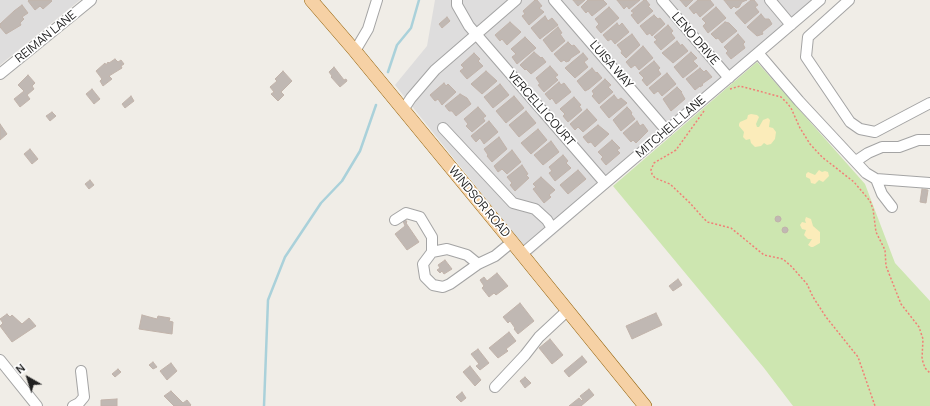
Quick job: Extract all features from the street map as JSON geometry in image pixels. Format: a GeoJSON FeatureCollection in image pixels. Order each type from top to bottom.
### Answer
{"type":"FeatureCollection","features":[{"type":"Feature","properties":{"kind":"main road","name":"WINDSOR ROAD"},"geometry":{"type":"LineString","coordinates":[[311,0],[355,51],[645,406]]}},
{"type":"Feature","properties":{"kind":"street","name":"REIMAN LANE"},"geometry":{"type":"LineString","coordinates":[[0,74],[91,0]]}},
{"type":"Feature","properties":{"kind":"street"},"geometry":{"type":"LineString","coordinates":[[355,51],[368,29],[376,0]]}},
{"type":"Feature","properties":{"kind":"street","name":"VERCELLI COURT"},"geometry":{"type":"LineString","coordinates":[[457,0],[457,5],[469,26],[605,183]]}},
{"type":"Feature","properties":{"kind":"street"},"geometry":{"type":"LineString","coordinates":[[403,110],[411,98],[435,70],[516,0]]}},
{"type":"Feature","properties":{"kind":"street","name":"LUISA WAY"},"geometry":{"type":"LineString","coordinates":[[554,0],[667,131]]}},
{"type":"Feature","properties":{"kind":"street","name":"LENO DRIVE"},"geometry":{"type":"LineString","coordinates":[[662,0],[729,78]]}},
{"type":"Feature","properties":{"kind":"street"},"geometry":{"type":"LineString","coordinates":[[770,0],[791,25]]}},
{"type":"Feature","properties":{"kind":"street","name":"MITCHELL LANE"},"geometry":{"type":"LineString","coordinates":[[522,254],[820,0]]}},
{"type":"Feature","properties":{"kind":"street"},"geometry":{"type":"LineString","coordinates":[[849,0],[808,37],[806,57],[850,122],[860,129],[875,132],[930,103]]}},
{"type":"Feature","properties":{"kind":"street"},"geometry":{"type":"LineString","coordinates":[[758,53],[866,173],[876,179],[928,182]]}},
{"type":"Feature","properties":{"kind":"street","name":"WINDSOR ROAD"},"geometry":{"type":"LineString","coordinates":[[443,128],[513,203],[536,210],[547,220],[552,228]]}},
{"type":"Feature","properties":{"kind":"street"},"geometry":{"type":"LineString","coordinates":[[856,161],[868,153],[882,147],[899,147],[918,140],[930,140]]}},
{"type":"Feature","properties":{"kind":"street"},"geometry":{"type":"LineString","coordinates":[[876,179],[882,194],[892,206]]}},
{"type":"Feature","properties":{"kind":"street"},"geometry":{"type":"LineString","coordinates":[[395,220],[406,213],[420,217],[432,238],[432,252]]}},
{"type":"Feature","properties":{"kind":"street"},"geometry":{"type":"LineString","coordinates":[[478,264],[466,255],[447,249],[432,252],[422,264],[425,277],[433,285],[443,287],[450,284],[478,264],[495,256],[512,242]]}},
{"type":"Feature","properties":{"kind":"street"},"geometry":{"type":"LineString","coordinates":[[495,387],[525,355],[539,337],[568,310]]}},
{"type":"Feature","properties":{"kind":"street"},"geometry":{"type":"LineString","coordinates":[[0,360],[37,406]]}},
{"type":"Feature","properties":{"kind":"street"},"geometry":{"type":"LineString","coordinates":[[73,406],[79,403],[84,397],[81,371]]}},
{"type":"Feature","properties":{"kind":"path"},"geometry":{"type":"LineString","coordinates":[[726,91],[740,86],[781,97],[791,108],[800,128],[810,144],[822,156],[854,182],[870,201],[873,209],[876,232],[885,250],[886,266],[901,304],[919,327],[923,339],[922,359],[925,368],[930,373]]}},
{"type":"Feature","properties":{"kind":"path"},"geometry":{"type":"LineString","coordinates":[[707,108],[676,150],[654,163],[651,170],[652,174],[656,178],[670,184],[707,222],[731,228],[764,255],[783,259],[792,267],[807,284],[813,297],[826,317],[858,357],[876,406]]}},
{"type":"Feature","properties":{"kind":"shaded area"},"geometry":{"type":"Polygon","coordinates":[[[0,0],[80,0],[0,65],[0,0]]]}},
{"type":"Feature","properties":{"kind":"shaded area"},"geometry":{"type":"Polygon","coordinates":[[[435,0],[826,0],[531,255],[395,85],[427,46],[435,0]]]}},
{"type":"Feature","properties":{"kind":"green space"},"geometry":{"type":"Polygon","coordinates":[[[757,62],[865,184],[895,263],[930,301],[930,406],[793,406],[764,368],[613,186],[757,62]]]}},
{"type":"Feature","properties":{"kind":"sand"},"geometry":{"type":"Polygon","coordinates":[[[751,114],[759,117],[756,124],[757,127],[759,127],[763,120],[768,118],[770,120],[769,127],[773,128],[776,132],[775,139],[771,144],[767,145],[764,143],[761,146],[755,147],[751,143],[750,139],[746,140],[743,137],[744,132],[739,124],[747,119],[748,115],[751,114]]]}},
{"type":"Feature","properties":{"kind":"sand"},"geometry":{"type":"Polygon","coordinates":[[[819,170],[822,172],[828,172],[829,176],[823,182],[819,180],[815,184],[811,183],[810,179],[806,177],[806,174],[808,172],[815,175],[819,170]]]}},
{"type":"Feature","properties":{"kind":"sand"},"geometry":{"type":"Polygon","coordinates":[[[806,217],[811,219],[813,226],[820,232],[820,243],[813,247],[808,245],[812,239],[808,239],[804,235],[806,230],[802,229],[800,225],[802,222],[806,223],[806,217]]]}},
{"type":"Feature","properties":{"kind":"building"},"geometry":{"type":"Polygon","coordinates":[[[535,0],[537,0],[542,6],[539,8],[544,12],[529,25],[522,16],[525,14],[523,11],[535,0]]]}},
{"type":"Feature","properties":{"kind":"building"},"geometry":{"type":"Polygon","coordinates":[[[573,0],[585,0],[578,6],[573,0]]]}},
{"type":"Feature","properties":{"kind":"building"},"geometry":{"type":"Polygon","coordinates":[[[588,0],[603,0],[607,4],[592,16],[588,11],[586,13],[581,7],[588,0]]]}},
{"type":"Feature","properties":{"kind":"building"},"geometry":{"type":"Polygon","coordinates":[[[617,0],[640,0],[629,9],[627,6],[624,9],[617,0]]]}},
{"type":"Feature","properties":{"kind":"building"},"geometry":{"type":"Polygon","coordinates":[[[646,0],[650,5],[648,6],[653,11],[638,24],[631,15],[634,13],[631,11],[646,0]]]}},
{"type":"Feature","properties":{"kind":"building"},"geometry":{"type":"Polygon","coordinates":[[[680,0],[693,0],[686,7],[680,0]]]}},
{"type":"Feature","properties":{"kind":"building"},"geometry":{"type":"Polygon","coordinates":[[[698,0],[710,0],[714,5],[700,17],[696,12],[694,14],[689,8],[698,0]]]}},
{"type":"Feature","properties":{"kind":"building"},"geometry":{"type":"Polygon","coordinates":[[[724,0],[747,0],[742,2],[739,7],[736,8],[734,6],[731,9],[724,0]]]}},
{"type":"Feature","properties":{"kind":"building"},"geometry":{"type":"Polygon","coordinates":[[[751,0],[754,0],[758,5],[755,7],[759,12],[745,24],[735,13],[751,0]]]}},
{"type":"Feature","properties":{"kind":"building"},"geometry":{"type":"Polygon","coordinates":[[[28,1],[52,1],[43,9],[40,6],[35,10],[28,1]]]}},
{"type":"Feature","properties":{"kind":"building"},"geometry":{"type":"Polygon","coordinates":[[[22,5],[28,13],[22,17],[24,19],[20,23],[21,25],[6,34],[0,27],[0,24],[22,5]]]}},
{"type":"Feature","properties":{"kind":"building"},"geometry":{"type":"Polygon","coordinates":[[[609,7],[619,18],[601,33],[596,27],[599,24],[595,19],[609,7]]]}},
{"type":"Feature","properties":{"kind":"building"},"geometry":{"type":"Polygon","coordinates":[[[716,7],[726,18],[708,33],[703,26],[706,23],[702,19],[716,7]]]}},
{"type":"Feature","properties":{"kind":"building"},"geometry":{"type":"Polygon","coordinates":[[[761,14],[765,19],[769,19],[772,24],[762,32],[763,34],[757,36],[747,27],[761,14]]]}},
{"type":"Feature","properties":{"kind":"building"},"geometry":{"type":"Polygon","coordinates":[[[654,15],[658,19],[660,18],[665,24],[652,36],[650,33],[647,35],[640,26],[654,15]]]}},
{"type":"Feature","properties":{"kind":"building"},"geometry":{"type":"Polygon","coordinates":[[[545,16],[548,21],[552,18],[558,25],[540,39],[531,28],[545,16]]]}},
{"type":"Feature","properties":{"kind":"building"},"geometry":{"type":"Polygon","coordinates":[[[447,17],[450,21],[442,28],[439,24],[447,17]]]}},
{"type":"Feature","properties":{"kind":"building"},"geometry":{"type":"Polygon","coordinates":[[[510,22],[521,32],[507,45],[502,39],[500,41],[495,35],[510,22]]]}},
{"type":"Feature","properties":{"kind":"building"},"geometry":{"type":"Polygon","coordinates":[[[725,22],[729,23],[737,31],[722,43],[718,38],[716,39],[711,34],[725,22]]]}},
{"type":"Feature","properties":{"kind":"building"},"geometry":{"type":"Polygon","coordinates":[[[617,23],[619,26],[622,23],[629,32],[615,44],[611,39],[608,41],[603,35],[617,23]]]}},
{"type":"Feature","properties":{"kind":"building"},"geometry":{"type":"Polygon","coordinates":[[[668,25],[673,31],[671,33],[675,38],[661,50],[654,42],[657,40],[654,37],[668,25]]]}},
{"type":"Feature","properties":{"kind":"building"},"geometry":{"type":"Polygon","coordinates":[[[558,27],[562,33],[560,34],[565,41],[552,52],[543,40],[558,27]]]}},
{"type":"Feature","properties":{"kind":"building"},"geometry":{"type":"Polygon","coordinates":[[[632,34],[640,45],[626,58],[621,53],[622,51],[617,45],[632,34]]]}},
{"type":"Feature","properties":{"kind":"building"},"geometry":{"type":"Polygon","coordinates":[[[738,34],[745,42],[743,44],[745,48],[731,59],[726,53],[728,51],[724,47],[738,34]]]}},
{"type":"Feature","properties":{"kind":"building"},"geometry":{"type":"Polygon","coordinates":[[[525,37],[536,48],[517,64],[512,57],[516,54],[511,49],[525,37]]]}},
{"type":"Feature","properties":{"kind":"building"},"geometry":{"type":"Polygon","coordinates":[[[677,41],[688,51],[673,63],[662,53],[677,41]]]}},
{"type":"Feature","properties":{"kind":"building"},"geometry":{"type":"Polygon","coordinates":[[[568,42],[572,46],[574,45],[580,52],[569,61],[566,62],[564,60],[561,62],[554,54],[568,42]]]}},
{"type":"Feature","properties":{"kind":"building"},"geometry":{"type":"Polygon","coordinates":[[[643,46],[653,58],[639,70],[635,65],[631,68],[626,62],[643,46]]]}},
{"type":"Feature","properties":{"kind":"building"},"geometry":{"type":"Polygon","coordinates":[[[534,52],[541,58],[542,57],[546,62],[531,74],[520,65],[534,52]]]}},
{"type":"Feature","properties":{"kind":"building"},"geometry":{"type":"Polygon","coordinates":[[[691,52],[697,58],[693,61],[698,66],[683,78],[674,67],[691,52]]]}},
{"type":"Feature","properties":{"kind":"building"},"geometry":{"type":"Polygon","coordinates":[[[474,53],[480,59],[478,61],[483,66],[467,79],[460,71],[464,68],[461,65],[474,53]]]}},
{"type":"Feature","properties":{"kind":"building"},"geometry":{"type":"Polygon","coordinates":[[[583,53],[588,59],[584,62],[588,67],[575,78],[565,68],[583,53]]]}},
{"type":"Feature","properties":{"kind":"building"},"geometry":{"type":"Polygon","coordinates":[[[115,59],[118,62],[121,60],[124,64],[121,66],[122,68],[109,76],[112,79],[103,86],[100,81],[102,79],[96,71],[105,63],[106,65],[108,62],[109,63],[115,59]]]}},
{"type":"Feature","properties":{"kind":"building"},"geometry":{"type":"Polygon","coordinates":[[[654,61],[660,68],[658,70],[661,74],[647,86],[642,80],[644,78],[639,73],[654,61]]]}},
{"type":"Feature","properties":{"kind":"building"},"geometry":{"type":"Polygon","coordinates":[[[550,66],[558,75],[555,77],[558,80],[544,92],[538,85],[540,84],[536,78],[550,66]]]}},
{"type":"Feature","properties":{"kind":"building"},"geometry":{"type":"Polygon","coordinates":[[[334,67],[344,80],[346,79],[347,81],[340,87],[331,77],[332,76],[329,72],[334,67]]]}},
{"type":"Feature","properties":{"kind":"building"},"geometry":{"type":"Polygon","coordinates":[[[592,68],[602,78],[585,91],[577,81],[592,68]]]}},
{"type":"Feature","properties":{"kind":"building"},"geometry":{"type":"Polygon","coordinates":[[[700,68],[704,72],[706,70],[712,77],[695,90],[686,79],[700,68]]]}},
{"type":"Feature","properties":{"kind":"building"},"geometry":{"type":"Polygon","coordinates":[[[283,71],[292,81],[281,92],[284,95],[278,101],[271,94],[274,92],[270,87],[277,81],[275,79],[283,71]]]}},
{"type":"Feature","properties":{"kind":"building"},"geometry":{"type":"Polygon","coordinates":[[[486,71],[497,81],[482,94],[471,84],[486,71]]]}},
{"type":"Feature","properties":{"kind":"building"},"geometry":{"type":"Polygon","coordinates":[[[667,73],[676,84],[662,96],[658,91],[654,94],[649,88],[667,73]]]}},
{"type":"Feature","properties":{"kind":"building"},"geometry":{"type":"Polygon","coordinates":[[[28,75],[35,83],[32,86],[34,89],[27,95],[30,99],[20,107],[14,99],[24,91],[18,85],[28,75]]]}},
{"type":"Feature","properties":{"kind":"building"},"geometry":{"type":"Polygon","coordinates":[[[605,79],[611,85],[608,87],[613,92],[599,104],[592,96],[594,94],[592,91],[605,79]]]}},
{"type":"Feature","properties":{"kind":"building"},"geometry":{"type":"Polygon","coordinates":[[[559,82],[561,85],[564,83],[571,92],[556,104],[552,98],[550,100],[545,94],[559,82]]]}},
{"type":"Feature","properties":{"kind":"building"},"geometry":{"type":"Polygon","coordinates":[[[444,83],[446,86],[448,84],[456,92],[442,105],[438,99],[435,101],[430,95],[444,83]]]}},
{"type":"Feature","properties":{"kind":"building"},"geometry":{"type":"Polygon","coordinates":[[[500,84],[509,95],[493,108],[484,97],[500,84]]]}},
{"type":"Feature","properties":{"kind":"building"},"geometry":{"type":"Polygon","coordinates":[[[677,87],[682,92],[685,99],[671,111],[663,99],[677,87]]]}},
{"type":"Feature","properties":{"kind":"building"},"geometry":{"type":"Polygon","coordinates":[[[92,89],[100,99],[94,104],[86,94],[92,89]]]}},
{"type":"Feature","properties":{"kind":"building"},"geometry":{"type":"Polygon","coordinates":[[[460,94],[467,98],[471,104],[456,116],[445,106],[460,94]]]}},
{"type":"Feature","properties":{"kind":"building"},"geometry":{"type":"Polygon","coordinates":[[[614,95],[618,100],[621,98],[627,103],[609,118],[600,107],[614,95]]]}},
{"type":"Feature","properties":{"kind":"building"},"geometry":{"type":"Polygon","coordinates":[[[131,96],[134,101],[125,108],[122,104],[131,96]]]}},
{"type":"Feature","properties":{"kind":"building"},"geometry":{"type":"Polygon","coordinates":[[[514,96],[524,108],[506,123],[496,111],[514,96]]]}},
{"type":"Feature","properties":{"kind":"building"},"geometry":{"type":"Polygon","coordinates":[[[574,97],[581,105],[579,106],[582,110],[568,122],[563,116],[565,114],[560,109],[574,97]]]}},
{"type":"Feature","properties":{"kind":"building"},"geometry":{"type":"Polygon","coordinates":[[[478,107],[486,116],[483,118],[485,121],[472,132],[466,126],[468,124],[464,119],[478,107]]]}},
{"type":"Feature","properties":{"kind":"building"},"geometry":{"type":"Polygon","coordinates":[[[627,107],[635,119],[621,131],[613,120],[627,107]]]}},
{"type":"Feature","properties":{"kind":"building"},"geometry":{"type":"Polygon","coordinates":[[[587,109],[597,120],[583,132],[578,127],[575,130],[570,124],[587,109]]]}},
{"type":"Feature","properties":{"kind":"building"},"geometry":{"type":"Polygon","coordinates":[[[526,111],[536,123],[519,137],[509,125],[526,111]]]}},
{"type":"Feature","properties":{"kind":"building"},"geometry":{"type":"Polygon","coordinates":[[[52,112],[56,116],[50,121],[46,116],[52,112]]]}},
{"type":"Feature","properties":{"kind":"building"},"geometry":{"type":"Polygon","coordinates":[[[489,121],[498,132],[484,144],[480,138],[476,142],[471,136],[489,121]]]}},
{"type":"Feature","properties":{"kind":"building"},"geometry":{"type":"Polygon","coordinates":[[[637,121],[640,126],[643,124],[648,131],[636,143],[633,140],[631,142],[623,133],[637,121]]]}},
{"type":"Feature","properties":{"kind":"building"},"geometry":{"type":"Polygon","coordinates":[[[0,124],[7,134],[0,140],[0,124]]]}},
{"type":"Feature","properties":{"kind":"building"},"geometry":{"type":"Polygon","coordinates":[[[598,125],[609,134],[595,147],[591,142],[588,143],[583,137],[598,125]]]}},
{"type":"Feature","properties":{"kind":"building"},"geometry":{"type":"Polygon","coordinates":[[[538,129],[547,140],[531,154],[521,143],[538,129]]]}},
{"type":"Feature","properties":{"kind":"building"},"geometry":{"type":"Polygon","coordinates":[[[499,137],[507,149],[492,162],[484,149],[499,137]]]}},
{"type":"Feature","properties":{"kind":"building"},"geometry":{"type":"Polygon","coordinates":[[[612,140],[620,148],[617,150],[620,153],[606,165],[601,159],[603,157],[598,152],[612,140]]]}},
{"type":"Feature","properties":{"kind":"building"},"geometry":{"type":"Polygon","coordinates":[[[551,141],[559,152],[543,165],[534,155],[551,141]]]}},
{"type":"Feature","properties":{"kind":"building"},"geometry":{"type":"Polygon","coordinates":[[[30,149],[38,159],[32,164],[24,154],[30,149]]]}},
{"type":"Feature","properties":{"kind":"building"},"geometry":{"type":"Polygon","coordinates":[[[512,150],[521,162],[507,174],[502,169],[498,172],[494,166],[512,150]]]}},
{"type":"Feature","properties":{"kind":"building"},"geometry":{"type":"Polygon","coordinates":[[[563,155],[568,161],[566,163],[571,168],[555,181],[549,173],[552,171],[549,167],[563,155]]]}},
{"type":"Feature","properties":{"kind":"building"},"geometry":{"type":"Polygon","coordinates":[[[522,165],[528,174],[526,175],[529,178],[515,191],[510,185],[512,183],[507,177],[522,165]]]}},
{"type":"Feature","properties":{"kind":"building"},"geometry":{"type":"Polygon","coordinates":[[[578,170],[586,179],[568,194],[560,185],[578,170]]]}},
{"type":"Feature","properties":{"kind":"building"},"geometry":{"type":"Polygon","coordinates":[[[541,177],[555,190],[549,195],[551,197],[544,203],[533,189],[536,187],[533,184],[541,177]]]}},
{"type":"Feature","properties":{"kind":"building"},"geometry":{"type":"Polygon","coordinates":[[[90,180],[94,185],[89,189],[85,184],[90,180]]]}},
{"type":"Feature","properties":{"kind":"building"},"geometry":{"type":"Polygon","coordinates":[[[922,189],[928,190],[926,203],[920,202],[922,189]]]}},
{"type":"Feature","properties":{"kind":"building"},"geometry":{"type":"Polygon","coordinates":[[[778,216],[781,219],[778,222],[775,219],[778,216]]]}},
{"type":"Feature","properties":{"kind":"building"},"geometry":{"type":"Polygon","coordinates":[[[405,219],[407,222],[406,223],[419,242],[407,250],[395,234],[405,226],[403,221],[405,219]]]}},
{"type":"Feature","properties":{"kind":"building"},"geometry":{"type":"Polygon","coordinates":[[[785,227],[788,230],[785,233],[782,230],[785,227]]]}},
{"type":"Feature","properties":{"kind":"building"},"geometry":{"type":"Polygon","coordinates":[[[445,260],[452,269],[444,274],[442,271],[440,273],[437,270],[440,268],[438,265],[445,260]]]}},
{"type":"Feature","properties":{"kind":"building"},"geometry":{"type":"Polygon","coordinates":[[[497,273],[508,286],[496,295],[494,293],[489,297],[482,288],[484,286],[480,280],[484,277],[487,281],[497,273]]]}},
{"type":"Feature","properties":{"kind":"building"},"geometry":{"type":"Polygon","coordinates":[[[678,279],[682,285],[673,291],[669,286],[678,279]]]}},
{"type":"Feature","properties":{"kind":"building"},"geometry":{"type":"Polygon","coordinates":[[[520,303],[534,321],[518,334],[510,321],[508,323],[503,317],[520,303]]]}},
{"type":"Feature","properties":{"kind":"building"},"geometry":{"type":"Polygon","coordinates":[[[656,313],[662,325],[632,339],[626,326],[656,313]]]}},
{"type":"Feature","properties":{"kind":"building"},"geometry":{"type":"Polygon","coordinates":[[[7,314],[10,317],[12,315],[22,324],[29,318],[36,326],[12,342],[0,326],[3,323],[0,319],[7,314]]]}},
{"type":"Feature","properties":{"kind":"building"},"geometry":{"type":"Polygon","coordinates":[[[142,315],[157,319],[158,316],[170,318],[169,321],[173,322],[172,334],[139,329],[142,315]]]}},
{"type":"Feature","properties":{"kind":"building"},"geometry":{"type":"Polygon","coordinates":[[[509,332],[516,341],[506,349],[508,351],[498,358],[489,348],[509,332]]]}},
{"type":"Feature","properties":{"kind":"building"},"geometry":{"type":"Polygon","coordinates":[[[550,339],[563,355],[552,364],[539,348],[550,339]]]}},
{"type":"Feature","properties":{"kind":"building"},"geometry":{"type":"Polygon","coordinates":[[[478,349],[489,363],[480,370],[476,366],[479,364],[471,354],[478,349]]]}},
{"type":"Feature","properties":{"kind":"building"},"geometry":{"type":"Polygon","coordinates":[[[582,356],[587,362],[569,377],[564,371],[582,356]]]}},
{"type":"Feature","properties":{"kind":"building"},"geometry":{"type":"Polygon","coordinates":[[[153,362],[157,367],[153,369],[149,365],[153,362]]]}},
{"type":"Feature","properties":{"kind":"building"},"geometry":{"type":"Polygon","coordinates":[[[171,363],[177,371],[167,380],[160,371],[171,363]]]}},
{"type":"Feature","properties":{"kind":"building"},"geometry":{"type":"Polygon","coordinates":[[[470,366],[481,380],[475,386],[463,372],[470,366]]]}},
{"type":"Feature","properties":{"kind":"building"},"geometry":{"type":"Polygon","coordinates":[[[118,369],[121,372],[115,377],[112,374],[118,369]]]}},
{"type":"Feature","properties":{"kind":"building"},"geometry":{"type":"Polygon","coordinates":[[[525,377],[531,383],[525,388],[520,381],[525,377]]]}},
{"type":"Feature","properties":{"kind":"building"},"geometry":{"type":"Polygon","coordinates":[[[589,389],[594,395],[581,406],[569,406],[579,398],[582,401],[583,400],[580,396],[589,389]]]}},
{"type":"Feature","properties":{"kind":"building"},"geometry":{"type":"Polygon","coordinates":[[[171,391],[183,403],[187,400],[191,405],[174,406],[164,396],[171,391]]]}},
{"type":"Feature","properties":{"kind":"building"},"geometry":{"type":"Polygon","coordinates":[[[462,392],[466,398],[461,402],[456,397],[462,392]]]}},
{"type":"Feature","properties":{"kind":"building"},"geometry":{"type":"Polygon","coordinates":[[[117,399],[117,406],[101,406],[101,400],[117,399]]]}},
{"type":"Feature","properties":{"kind":"waterway"},"geometry":{"type":"LineString","coordinates":[[388,72],[397,45],[411,28],[419,0]]}},
{"type":"Feature","properties":{"kind":"waterway"},"geometry":{"type":"LineString","coordinates":[[264,406],[268,300],[285,257],[321,203],[342,181],[360,151],[376,105]]}}]}
